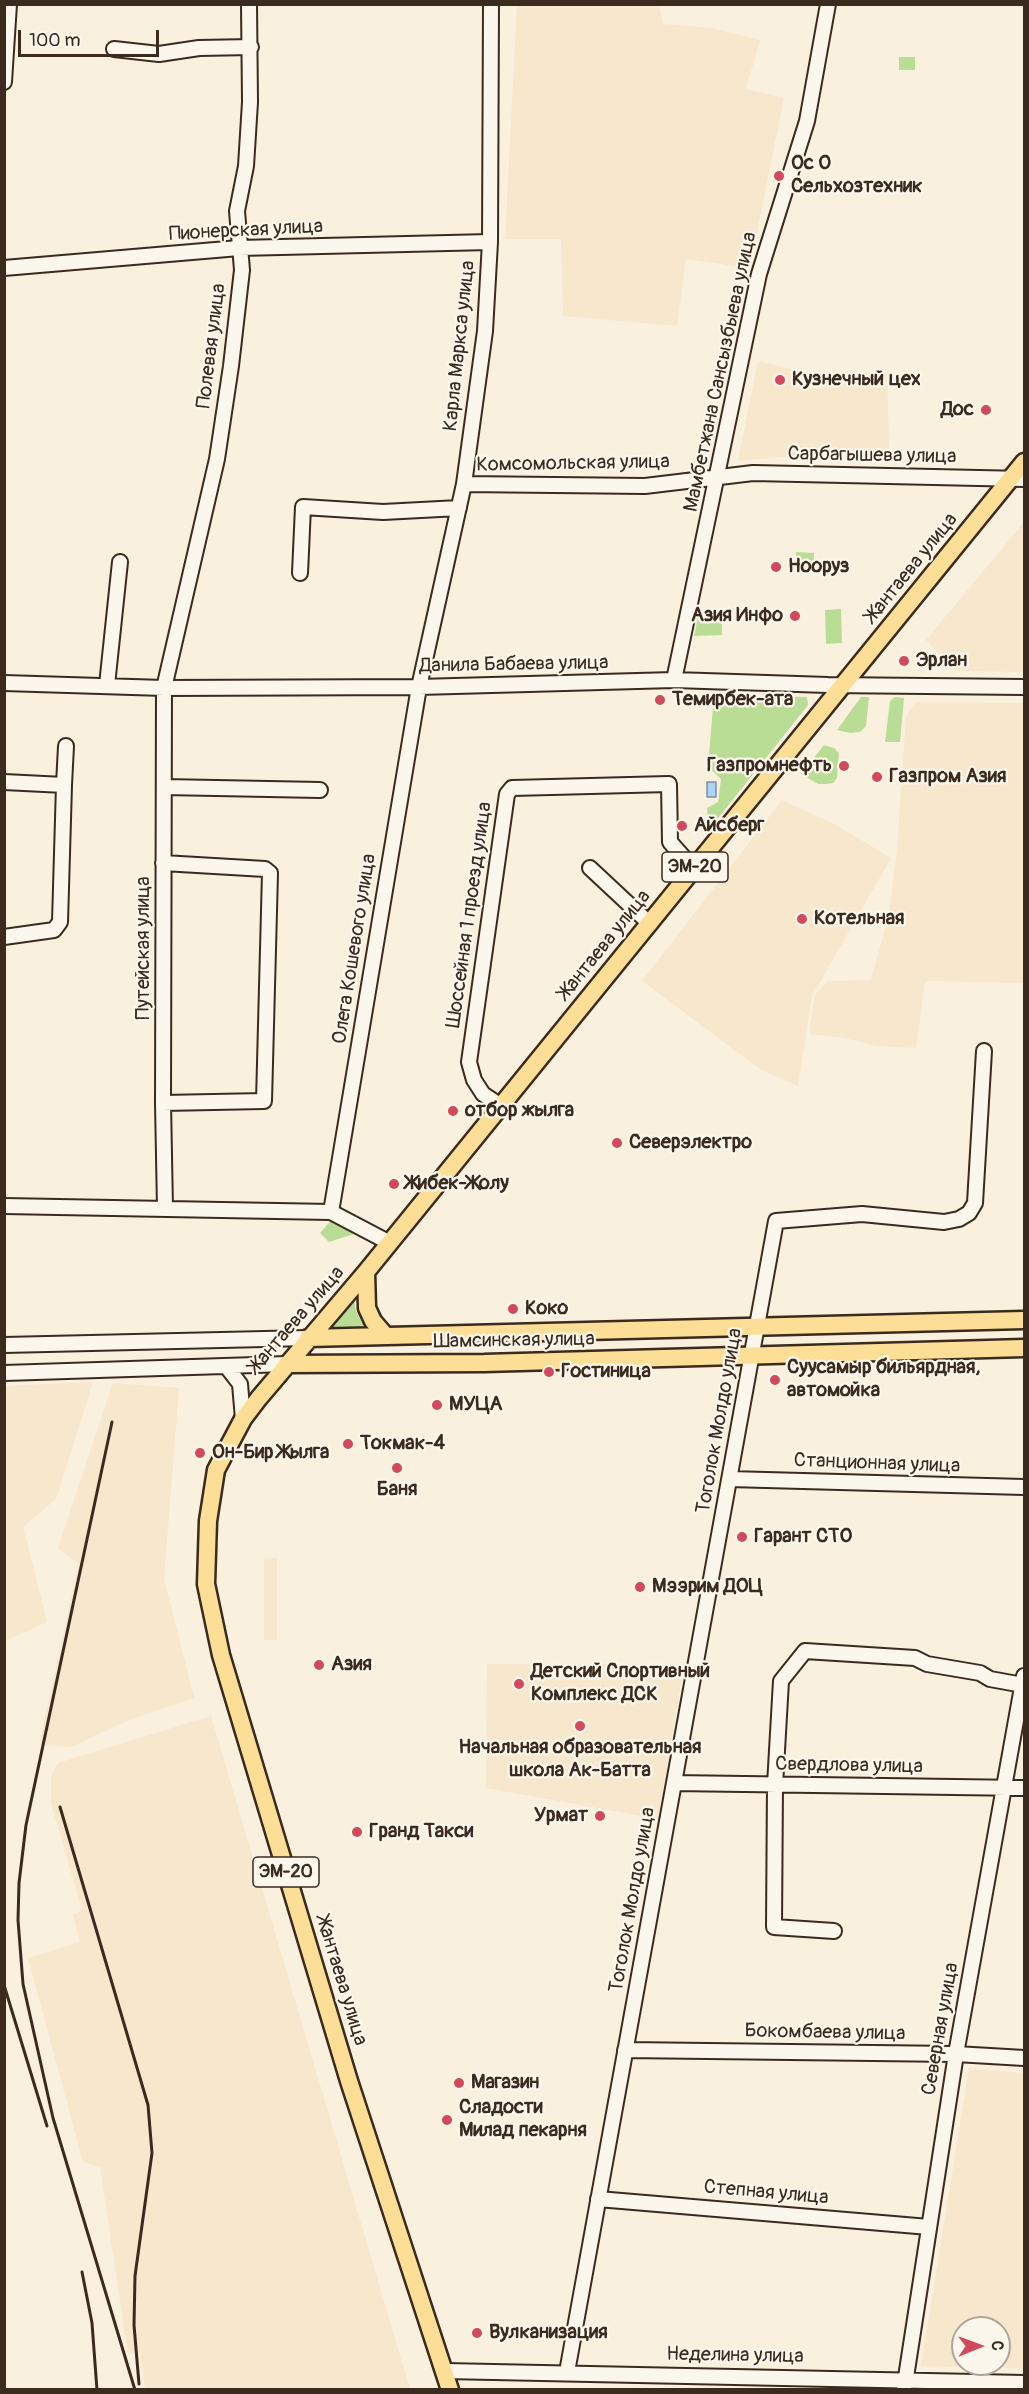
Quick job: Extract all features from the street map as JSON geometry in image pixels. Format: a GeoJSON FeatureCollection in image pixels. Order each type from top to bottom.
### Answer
{"type":"FeatureCollection","features":[{"type":"Feature","properties":{"kind":"main road","name":"Жантаева улица"},"geometry":{"type":"LineString","coordinates":[[450,2390],[349,2081],[217,1638],[206,1584],[211,1492],[216,1470],[243,1419],[287,1364],[390,1243],[844,684],[1018,479],[1024,462]]}},
{"type":"Feature","properties":{"kind":"main road"},"geometry":{"type":"LineString","coordinates":[[366,1272],[367,1308],[373,1321],[385,1335]]}},
{"type":"Feature","properties":{"kind":"main road","name":"Шамсинская улица"},"geometry":{"type":"LineString","coordinates":[[308,1338],[1024,1320]]}},
{"type":"Feature","properties":{"kind":"main road","name":"Шамсинская улица"},"geometry":{"type":"LineString","coordinates":[[287,1364],[494,1363],[1024,1348]]}},
{"type":"Feature","properties":{"kind":"street"},"geometry":{"type":"LineString","coordinates":[[4,82],[9,4]]}},
{"type":"Feature","properties":{"kind":"street","name":"Полевая улица"},"geometry":{"type":"LineString","coordinates":[[164,688],[217,459],[242,270],[237,211],[246,166],[251,47],[249,4]]}},
{"type":"Feature","properties":{"kind":"street","name":"Карла Маркса улица"},"geometry":{"type":"LineString","coordinates":[[418,690],[464,484],[485,331],[490,242],[491,4]]}},
{"type":"Feature","properties":{"kind":"street","name":"Мамбетжана Сансызбыева улица"},"geometry":{"type":"LineString","coordinates":[[674,680],[759,274],[807,121],[828,4]]}},
{"type":"Feature","properties":{"kind":"street"},"geometry":{"type":"LineString","coordinates":[[114,49],[159,54],[199,48],[251,47]]}},
{"type":"Feature","properties":{"kind":"street","name":"Пионерская улица"},"geometry":{"type":"LineString","coordinates":[[4,268],[239,248],[490,242]]}},
{"type":"Feature","properties":{"kind":"street","name":"Сарбагышева улица"},"geometry":{"type":"LineString","coordinates":[[718,477],[753,473],[1018,479]]}},
{"type":"Feature","properties":{"kind":"street","name":"Комсомольская улица"},"geometry":{"type":"LineString","coordinates":[[464,484],[645,486],[718,477]]}},
{"type":"Feature","properties":{"kind":"street"},"geometry":{"type":"LineString","coordinates":[[300,573],[303,507],[383,512],[459,508]]}},
{"type":"Feature","properties":{"kind":"street"},"geometry":{"type":"LineString","coordinates":[[107,685],[120,562]]}},
{"type":"Feature","properties":{"kind":"street","name":"Данила Бабаева улица"},"geometry":{"type":"LineString","coordinates":[[4,683],[164,688],[418,690],[674,680],[1024,687]]}},
{"type":"Feature","properties":{"kind":"street","name":"Путейская улица"},"geometry":{"type":"LineString","coordinates":[[164,688],[165,1208]]}},
{"type":"Feature","properties":{"kind":"street","name":"Олега Кошевого улица"},"geometry":{"type":"LineString","coordinates":[[331,1212],[418,690]]}},
{"type":"Feature","properties":{"kind":"street"},"geometry":{"type":"LineString","coordinates":[[4,938],[54,930],[60,922],[66,746]]}},
{"type":"Feature","properties":{"kind":"street"},"geometry":{"type":"LineString","coordinates":[[4,782],[64,785]]}},
{"type":"Feature","properties":{"kind":"street","name":"Шоссейная 1 проезд улица"},"geometry":{"type":"LineString","coordinates":[[501,1106],[483,1094],[474,1080],[469,1062],[507,794],[512,788],[669,784],[670,842],[694,869]]}},
{"type":"Feature","properties":{"kind":"street"},"geometry":{"type":"LineString","coordinates":[[164,787],[320,790]]}},
{"type":"Feature","properties":{"kind":"street"},"geometry":{"type":"LineString","coordinates":[[163,863],[265,869],[270,873],[264,1101],[163,1103]]}},
{"type":"Feature","properties":{"kind":"street"},"geometry":{"type":"LineString","coordinates":[[590,868],[650,924]]}},
{"type":"Feature","properties":{"kind":"street","name":"Тоголок Молдо улица"},"geometry":{"type":"LineString","coordinates":[[567,2372],[776,1221],[862,1214],[944,1222],[959,1220],[969,1213],[975,1203],[984,1051]]}},
{"type":"Feature","properties":{"kind":"street"},"geometry":{"type":"LineString","coordinates":[[4,1206],[331,1212],[390,1243]]}},
{"type":"Feature","properties":{"kind":"street","name":"Шамсинская улица"},"geometry":{"type":"LineString","coordinates":[[4,1345],[308,1338]]}},
{"type":"Feature","properties":{"kind":"street","name":"Шамсинская улица"},"geometry":{"type":"LineString","coordinates":[[4,1373],[287,1364]]}},
{"type":"Feature","properties":{"kind":"street"},"geometry":{"type":"LineString","coordinates":[[226,1366],[240,1384],[243,1419]]}},
{"type":"Feature","properties":{"kind":"street","name":"Станционная улица"},"geometry":{"type":"LineString","coordinates":[[729,1479],[1024,1487]]}},
{"type":"Feature","properties":{"kind":"street"},"geometry":{"type":"LineString","coordinates":[[834,1931],[774,1927],[775,1785],[781,1681],[805,1651],[915,1658],[927,1664],[980,1673],[990,1679],[1024,1680]]}},
{"type":"Feature","properties":{"kind":"street","name":"Северная улица"},"geometry":{"type":"LineString","coordinates":[[905,2384],[956,2054],[1024,1680]]}},
{"type":"Feature","properties":{"kind":"street","name":"Свердлова улица"},"geometry":{"type":"LineString","coordinates":[[674,1783],[1024,1788]]}},
{"type":"Feature","properties":{"kind":"street","name":"Бокомбаева улица"},"geometry":{"type":"LineString","coordinates":[[626,2050],[956,2054],[1024,2058]]}},
{"type":"Feature","properties":{"kind":"street","name":"Степная улица"},"geometry":{"type":"LineString","coordinates":[[598,2199],[929,2227]]}},
{"type":"Feature","properties":{"kind":"street","name":"Неделина улица"},"geometry":{"type":"LineString","coordinates":[[445,2371],[567,2372],[905,2384],[1024,2384]]}},
{"type":"Feature","properties":{"kind":"shaded area"},"geometry":{"type":"Polygon","coordinates":[[[517,5],[659,5],[663,24],[712,28],[760,40],[746,89],[784,98],[750,268],[686,259],[677,326],[563,316],[561,239],[505,239],[517,5]]]}},
{"type":"Feature","properties":{"kind":"shaded area"},"geometry":{"type":"Polygon","coordinates":[[[758,361],[800,371],[887,372],[889,451],[828,453],[738,461],[758,361]]]}},
{"type":"Feature","properties":{"kind":"shaded area"},"geometry":{"type":"Polygon","coordinates":[[[1024,522],[1024,672],[956,671],[926,640],[1024,522]]]}},
{"type":"Feature","properties":{"kind":"shaded area"},"geometry":{"type":"Polygon","coordinates":[[[916,702],[1024,703],[1024,983],[925,981],[916,1048],[876,1046],[845,1038],[809,1034],[815,994],[828,981],[871,980],[889,915],[897,849],[906,717],[916,702]]]}},
{"type":"Feature","properties":{"kind":"shaded area","name":"Котельная"},"geometry":{"type":"Polygon","coordinates":[[[782,800],[836,825],[891,858],[812,996],[798,1086],[761,1070],[642,981],[782,800]]]}},
{"type":"Feature","properties":{"kind":"shaded area"},"geometry":{"type":"Polygon","coordinates":[[[93,1382],[56,1499],[23,1527],[47,1622],[5,1641],[5,1386],[93,1382]]]}},
{"type":"Feature","properties":{"kind":"shaded area"},"geometry":{"type":"Polygon","coordinates":[[[113,1383],[179,1388],[164,1579],[194,1698],[127,1721],[71,1747],[39,1745],[79,1564],[58,1548],[113,1383]]]}},
{"type":"Feature","properties":{"kind":"shaded area"},"geometry":{"type":"Polygon","coordinates":[[[264,1558],[277,1558],[277,1640],[264,1640],[264,1558]]]}},
{"type":"Feature","properties":{"kind":"shaded area","name":"Начальная образовательная школа Ак-Батта"},"geometry":{"type":"Polygon","coordinates":[[[487,1664],[684,1664],[658,1819],[486,1788],[487,1664]]]}},
{"type":"Feature","properties":{"kind":"shaded area"},"geometry":{"type":"Polygon","coordinates":[[[211,1716],[410,2389],[145,2389],[140,2352],[128,2354],[100,2167],[83,2162],[28,1958],[80,1942],[73,1915],[82,1910],[51,1803],[51,1776],[58,1763],[211,1716]]]}},
{"type":"Feature","properties":{"kind":"shaded area"},"geometry":{"type":"Polygon","coordinates":[[[969,2068],[1024,2073],[1024,2368],[1011,2368],[1011,2316],[951,2316],[951,2367],[921,2366],[969,2068]]]}},
{"type":"Feature","properties":{"kind":"green space"},"geometry":{"type":"Polygon","coordinates":[[[899,57],[915,57],[915,70],[899,70],[899,57]]]}},
{"type":"Feature","properties":{"kind":"green space"},"geometry":{"type":"Polygon","coordinates":[[[796,552],[814,553],[814,571],[796,571],[796,552]]]}},
{"type":"Feature","properties":{"kind":"green space"},"geometry":{"type":"Polygon","coordinates":[[[841,609],[842,643],[826,644],[825,610],[841,609]]]}},
{"type":"Feature","properties":{"kind":"green space"},"geometry":{"type":"Polygon","coordinates":[[[722,610],[722,635],[694,636],[699,612],[722,610]]]}},
{"type":"Feature","properties":{"kind":"green space"},"geometry":{"type":"Polygon","coordinates":[[[714,695],[807,697],[808,705],[719,817],[708,821],[707,808],[718,802],[721,779],[708,767],[714,695]]]}},
{"type":"Feature","properties":{"kind":"green space"},"geometry":{"type":"Polygon","coordinates":[[[861,697],[869,697],[866,726],[860,732],[850,733],[837,730],[861,697]]]}},
{"type":"Feature","properties":{"kind":"green space"},"geometry":{"type":"Polygon","coordinates":[[[895,697],[904,698],[900,742],[885,742],[890,701],[895,697]]]}},
{"type":"Feature","properties":{"kind":"green space"},"geometry":{"type":"Polygon","coordinates":[[[824,745],[834,748],[839,753],[837,778],[833,783],[818,784],[801,774],[824,745]]]}},
{"type":"Feature","properties":{"kind":"green space"},"geometry":{"type":"Polygon","coordinates":[[[332,1219],[357,1233],[329,1242],[320,1233],[332,1219]]]}},
{"type":"Feature","properties":{"kind":"green space"},"geometry":{"type":"Polygon","coordinates":[[[354,1299],[356,1311],[365,1329],[326,1333],[354,1299]]]}},
{"type":"Feature","properties":{"kind":"water"},"geometry":{"type":"Polygon","coordinates":[[[707,782],[716,782],[716,797],[707,797],[707,782]]]}},
{"type":"Feature","properties":{"kind":"railway"},"geometry":{"type":"LineString","coordinates":[[112,1422],[26,1825],[19,1883],[18,1920],[23,1984],[53,2118],[135,2390]]}},
{"type":"Feature","properties":{"kind":"railway"},"geometry":{"type":"LineString","coordinates":[[60,1807],[148,2105],[152,2153],[135,2276],[134,2325],[139,2384]]}},
{"type":"Feature","properties":{"kind":"railway"},"geometry":{"type":"LineString","coordinates":[[4,1985],[47,2126]]}},
{"type":"Feature","properties":{"kind":"railway"},"geometry":{"type":"LineString","coordinates":[[82,2272],[92,2323],[97,2390]]}},
{"type":"Feature","properties":{"kind":"place","name":"Ос О Сельхозтехник"},"geometry":{"type":"Point","coordinates":[779,176]}},
{"type":"Feature","properties":{"kind":"place","name":"Кузнечный цех"},"geometry":{"type":"Point","coordinates":[780,380]}},
{"type":"Feature","properties":{"kind":"place","name":"Дос"},"geometry":{"type":"Point","coordinates":[986,410]}},
{"type":"Feature","properties":{"kind":"place","name":"Нооруз"},"geometry":{"type":"Point","coordinates":[776,567]}},
{"type":"Feature","properties":{"kind":"place","name":"Азия Инфо"},"geometry":{"type":"Point","coordinates":[795,616]}},
{"type":"Feature","properties":{"kind":"place","name":"Эрлан"},"geometry":{"type":"Point","coordinates":[904,661]}},
{"type":"Feature","properties":{"kind":"place","name":"Темирбек-ата"},"geometry":{"type":"Point","coordinates":[660,700]}},
{"type":"Feature","properties":{"kind":"place","name":"Газпромнефть"},"geometry":{"type":"Point","coordinates":[844,766]}},
{"type":"Feature","properties":{"kind":"place","name":"Газпром Азия"},"geometry":{"type":"Point","coordinates":[877,777]}},
{"type":"Feature","properties":{"kind":"place","name":"Айсберг"},"geometry":{"type":"Point","coordinates":[682,826]}},
{"type":"Feature","properties":{"kind":"place","name":"Котельная"},"geometry":{"type":"Point","coordinates":[802,919]}},
{"type":"Feature","properties":{"kind":"place","name":"отбор жылга"},"geometry":{"type":"Point","coordinates":[453,1111]}},
{"type":"Feature","properties":{"kind":"place","name":"Северэлектро"},"geometry":{"type":"Point","coordinates":[617,1143]}},
{"type":"Feature","properties":{"kind":"place","name":"Жибек-Жолу"},"geometry":{"type":"Point","coordinates":[394,1184]}},
{"type":"Feature","properties":{"kind":"place","name":"Коко"},"geometry":{"type":"Point","coordinates":[513,1309]}},
{"type":"Feature","properties":{"kind":"place","name":"Гостиница"},"geometry":{"type":"Point","coordinates":[549,1372]}},
{"type":"Feature","properties":{"kind":"place","name":"Суусамыр бильярдная, автомойка"},"geometry":{"type":"Point","coordinates":[775,1380]}},
{"type":"Feature","properties":{"kind":"place","name":"МУЦА"},"geometry":{"type":"Point","coordinates":[437,1405]}},
{"type":"Feature","properties":{"kind":"place","name":"Токмак-4"},"geometry":{"type":"Point","coordinates":[348,1444]}},
{"type":"Feature","properties":{"kind":"place","name":"Он-Бир Жылга"},"geometry":{"type":"Point","coordinates":[200,1453]}},
{"type":"Feature","properties":{"kind":"place","name":"Баня"},"geometry":{"type":"Point","coordinates":[397,1468]}},
{"type":"Feature","properties":{"kind":"place","name":"Гарант СТО"},"geometry":{"type":"Point","coordinates":[742,1537]}},
{"type":"Feature","properties":{"kind":"place","name":"Мээрим ДОЦ"},"geometry":{"type":"Point","coordinates":[640,1587]}},
{"type":"Feature","properties":{"kind":"place","name":"Азия"},"geometry":{"type":"Point","coordinates":[319,1665]}},
{"type":"Feature","properties":{"kind":"place","name":"Детский Спортивный Комплекс ДСК"},"geometry":{"type":"Point","coordinates":[519,1684]}},
{"type":"Feature","properties":{"kind":"place","name":"Начальная образовательная школа Ак-Батта"},"geometry":{"type":"Point","coordinates":[580,1726]}},
{"type":"Feature","properties":{"kind":"place","name":"Урмат"},"geometry":{"type":"Point","coordinates":[600,1816]}},
{"type":"Feature","properties":{"kind":"place","name":"Гранд Такси"},"geometry":{"type":"Point","coordinates":[357,1832]}},
{"type":"Feature","properties":{"kind":"place","name":"Магазин"},"geometry":{"type":"Point","coordinates":[459,2083]}},
{"type":"Feature","properties":{"kind":"place","name":"Сладости Милад пекарня"},"geometry":{"type":"Point","coordinates":[447,2120]}},
{"type":"Feature","properties":{"kind":"place","name":"Вулканизация"},"geometry":{"type":"Point","coordinates":[477,2333]}}]}
